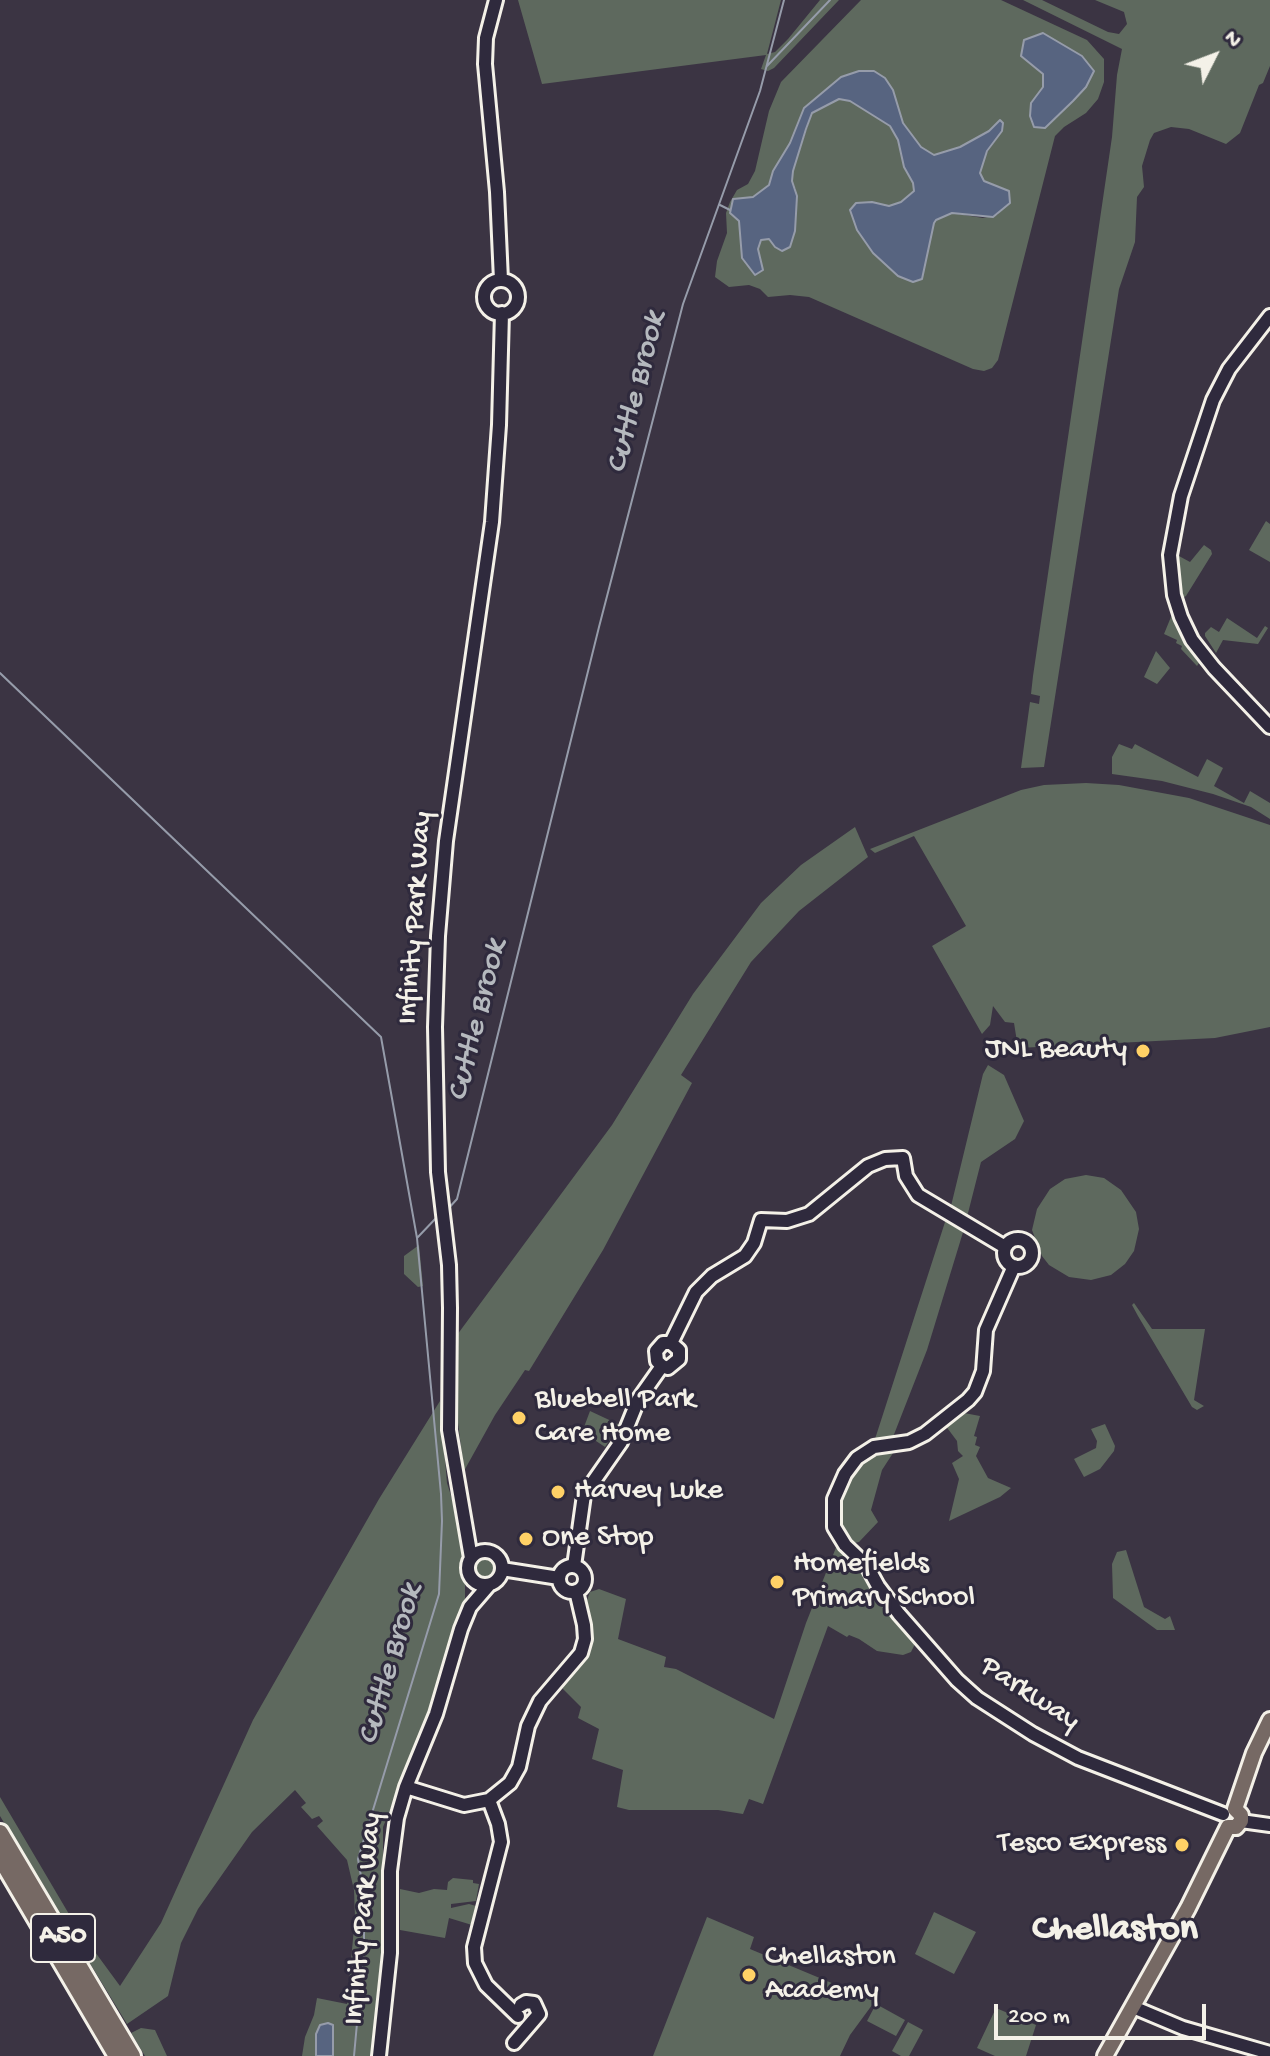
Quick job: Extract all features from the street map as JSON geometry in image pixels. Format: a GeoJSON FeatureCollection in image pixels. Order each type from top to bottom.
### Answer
{"type":"FeatureCollection","features":[{"type":"Feature","properties":{"kind":"highway","name":"A50"},"geometry":{"type":"LineString","coordinates":[[0,1833],[120,2055]]}},
{"type":"Feature","properties":{"kind":"highway","name":"A50"},"geometry":{"type":"LineString","coordinates":[[0,1857],[120,2055]]}},
{"type":"Feature","properties":{"kind":"main road"},"geometry":{"type":"LineString","coordinates":[[1105,2056],[1188,1908],[1232,1818],[1254,1753],[1270,1720]]}},
{"type":"Feature","properties":{"kind":"street"},"geometry":{"type":"LineString","coordinates":[[496,0],[489,24],[485,64],[497,192],[501,280]]}},
{"type":"Feature","properties":{"kind":"street"},"geometry":{"type":"LineString","coordinates":[[501,280],[512,284],[518,294],[516,305],[502,313],[491,310],[484,295],[490,284],[501,280]]}},
{"type":"Feature","properties":{"kind":"street","name":"Infinity Park Way"},"geometry":{"type":"LineString","coordinates":[[471,1558],[453,1469],[449,1430],[450,1308],[435,1069],[438,936],[453,784],[492,522],[502,313]]}},
{"type":"Feature","properties":{"kind":"street"},"geometry":{"type":"LineString","coordinates":[[1270,316],[1229,369],[1213,400],[1181,496],[1170,555],[1174,595],[1192,640],[1270,727]]}},
{"type":"Feature","properties":{"kind":"street"},"geometry":{"type":"LineString","coordinates":[[574,1566],[584,1495],[621,1442],[638,1400],[662,1366],[668,1368],[679,1359],[679,1350],[671,1343],[696,1292],[712,1276],[739,1261],[750,1250],[761,1220],[787,1221],[802,1217],[821,1206],[868,1166],[885,1159],[903,1158],[906,1176],[918,1195],[1005,1247]]}},
{"type":"Feature","properties":{"kind":"street"},"geometry":{"type":"LineString","coordinates":[[1016,1239],[1025,1241],[1030,1247],[1031,1256],[1027,1264],[1014,1266],[1006,1261],[1005,1247],[1016,1239]]}},
{"type":"Feature","properties":{"kind":"street","name":"Parkway"},"geometry":{"type":"LineString","coordinates":[[1014,1266],[986,1330],[983,1371],[975,1392],[925,1434],[909,1442],[874,1447],[857,1458],[845,1474],[834,1499],[834,1527],[845,1545],[867,1566],[899,1614],[957,1680],[977,1698],[1078,1758],[1232,1818],[1270,1825]]}},
{"type":"Feature","properties":{"kind":"street","name":"Infinity Park Way"},"geometry":{"type":"LineString","coordinates":[[466,1527],[487,1551]]}},
{"type":"Feature","properties":{"kind":"street"},"geometry":{"type":"LineString","coordinates":[[487,1551],[498,1557],[502,1569],[498,1579],[489,1585],[480,1585],[472,1579],[468,1568],[471,1558],[478,1552],[487,1551]]}},
{"type":"Feature","properties":{"kind":"street"},"geometry":{"type":"LineString","coordinates":[[574,1566],[585,1577],[582,1587],[576,1591],[564,1589],[559,1578],[566,1568],[574,1566]]}},
{"type":"Feature","properties":{"kind":"street"},"geometry":{"type":"LineString","coordinates":[[502,1569],[559,1578]]}},
{"type":"Feature","properties":{"kind":"street","name":"Infinity Park Way"},"geometry":{"type":"LineString","coordinates":[[379,2056],[390,1953],[392,1842],[406,1787],[431,1730],[456,1641],[470,1607],[472,1579]]}},
{"type":"Feature","properties":{"kind":"street","name":"Infinity Park Way"},"geometry":{"type":"LineString","coordinates":[[470,1607],[489,1585]]}},
{"type":"Feature","properties":{"kind":"street"},"geometry":{"type":"LineString","coordinates":[[406,1787],[452,1803],[474,1804],[500,1793],[515,1777],[528,1726],[540,1701],[581,1653],[585,1639],[584,1625],[576,1591]]}},
{"type":"Feature","properties":{"kind":"street"},"geometry":{"type":"LineString","coordinates":[[489,1800],[501,1842],[474,1947],[478,1971],[486,1985],[523,2016],[512,2050]]}},
{"type":"Feature","properties":{"kind":"street"},"geometry":{"type":"LineString","coordinates":[[1134,2004],[1183,2028],[1270,2053]]}},
{"type":"Feature","properties":{"kind":"green space"},"geometry":{"type":"Polygon","coordinates":[[[518,0],[781,0],[767,54],[775,52],[788,39],[820,0],[839,0],[768,71],[761,69],[766,55],[542,84],[518,0]]]}},
{"type":"Feature","properties":{"kind":"green space"},"geometry":{"type":"Polygon","coordinates":[[[861,0],[1001,0],[1087,40],[1104,59],[1104,82],[1098,99],[1086,113],[1055,136],[998,360],[992,368],[984,371],[973,369],[809,297],[768,297],[760,289],[749,285],[729,287],[715,277],[727,233],[726,213],[737,190],[748,184],[755,171],[769,111],[781,82],[861,0]],[[1043,74],[1043,87],[1031,103],[1073,101],[1043,74]],[[841,77],[804,108],[769,185],[753,197],[733,199],[730,210],[762,264],[758,249],[761,240],[769,239],[775,247],[795,231],[793,171],[812,113],[839,99],[850,101],[890,126],[898,140],[914,191],[901,202],[889,206],[872,202],[857,230],[873,253],[922,279],[936,220],[952,213],[983,218],[997,215],[1006,205],[1009,191],[984,181],[980,173],[982,160],[1002,131],[1003,123],[1000,120],[989,131],[960,147],[934,155],[921,147],[903,123],[898,108],[841,77]]]}},
{"type":"Feature","properties":{"kind":"green space"},"geometry":{"type":"Polygon","coordinates":[[[1023,0],[1042,0],[1108,32],[1119,34],[1127,24],[1124,12],[1095,0],[1270,0],[1270,66],[1240,133],[1226,144],[1189,129],[1171,127],[1154,133],[1150,140],[1142,166],[1144,187],[1137,197],[1135,242],[1119,289],[1044,767],[1021,768],[1030,702],[1039,704],[1040,696],[1031,694],[1033,676],[1112,137],[1122,49],[1023,0]]]}},
{"type":"Feature","properties":{"kind":"green space"},"geometry":{"type":"Polygon","coordinates":[[[1266,521],[1270,524],[1270,562],[1249,550],[1266,521]]]}},
{"type":"Feature","properties":{"kind":"green space"},"geometry":{"type":"Polygon","coordinates":[[[1204,545],[1212,554],[1186,596],[1180,600],[1175,559],[1179,556],[1190,562],[1204,545]]]}},
{"type":"Feature","properties":{"kind":"green space"},"geometry":{"type":"Polygon","coordinates":[[[1173,612],[1201,660],[1197,666],[1181,649],[1182,646],[1176,643],[1177,640],[1164,634],[1173,612]]]}},
{"type":"Feature","properties":{"kind":"green space"},"geometry":{"type":"Polygon","coordinates":[[[1227,618],[1257,638],[1265,626],[1268,628],[1258,644],[1223,640],[1216,653],[1205,633],[1211,627],[1219,632],[1227,618]]]}},
{"type":"Feature","properties":{"kind":"green space"},"geometry":{"type":"Polygon","coordinates":[[[1156,651],[1170,668],[1157,684],[1144,677],[1156,651]]]}},
{"type":"Feature","properties":{"kind":"green space"},"geometry":{"type":"Polygon","coordinates":[[[1119,744],[1132,749],[1135,744],[1198,777],[1207,759],[1223,768],[1214,786],[1244,803],[1250,791],[1270,803],[1270,819],[1251,807],[1213,794],[1162,781],[1112,774],[1112,757],[1119,744]]]}},
{"type":"Feature","properties":{"kind":"green space"},"geometry":{"type":"Polygon","coordinates":[[[1044,785],[1119,785],[1189,798],[1270,825],[1270,1027],[1215,1038],[1018,1048],[1014,1023],[1005,1022],[993,1006],[990,1025],[982,1034],[932,946],[966,926],[914,836],[875,853],[870,849],[1021,790],[1044,785]]]}},
{"type":"Feature","properties":{"kind":"green space"},"geometry":{"type":"Polygon","coordinates":[[[855,827],[868,857],[799,911],[751,962],[681,1075],[692,1083],[603,1250],[529,1371],[525,1370],[495,1415],[464,1471],[456,1407],[457,1335],[612,1125],[693,994],[761,903],[801,865],[855,827]]]}},
{"type":"Feature","properties":{"kind":"green space"},"geometry":{"type":"Polygon","coordinates":[[[988,1065],[1004,1075],[1024,1121],[1015,1139],[981,1162],[967,1217],[951,1206],[983,1074],[988,1065]]]}},
{"type":"Feature","properties":{"kind":"green space"},"geometry":{"type":"Polygon","coordinates":[[[1086,1175],[1104,1178],[1121,1190],[1136,1212],[1139,1229],[1134,1251],[1125,1264],[1111,1275],[1091,1280],[1069,1277],[1049,1265],[1032,1230],[1037,1209],[1050,1189],[1065,1179],[1086,1175]]]}},
{"type":"Feature","properties":{"kind":"green space"},"geometry":{"type":"Polygon","coordinates":[[[946,1219],[964,1229],[927,1350],[893,1437],[875,1439],[946,1219]]]}},
{"type":"Feature","properties":{"kind":"green space"},"geometry":{"type":"Polygon","coordinates":[[[419,1245],[423,1286],[418,1287],[404,1274],[404,1256],[419,1245]]]}},
{"type":"Feature","properties":{"kind":"green space"},"geometry":{"type":"Polygon","coordinates":[[[1134,1303],[1152,1329],[1205,1329],[1194,1400],[1204,1406],[1197,1410],[1192,1407],[1138,1316],[1132,1305],[1134,1303]]]}},
{"type":"Feature","properties":{"kind":"green space"},"geometry":{"type":"Polygon","coordinates":[[[440,1401],[447,1483],[464,1549],[461,1568],[465,1599],[432,1709],[383,1827],[387,1928],[372,2056],[333,2056],[334,2050],[320,2025],[316,2034],[316,2056],[302,2056],[317,1998],[347,2004],[355,1917],[354,1890],[347,1860],[317,1826],[323,1821],[319,1816],[312,1819],[301,1807],[306,1803],[295,1790],[252,1832],[198,1909],[181,1943],[168,1996],[127,2024],[0,1816],[0,1797],[76,1926],[120,1986],[161,1923],[253,1720],[379,1499],[440,1401]]]}},
{"type":"Feature","properties":{"kind":"green space"},"geometry":{"type":"Polygon","coordinates":[[[590,1411],[620,1425],[605,1447],[593,1439],[595,1435],[584,1427],[590,1411]]]}},
{"type":"Feature","properties":{"kind":"green space"},"geometry":{"type":"Polygon","coordinates":[[[964,1413],[980,1416],[974,1436],[977,1437],[975,1445],[980,1447],[976,1456],[988,1478],[1011,1488],[1000,1497],[949,1521],[959,1479],[952,1463],[963,1456],[945,1425],[964,1413]]]}},
{"type":"Feature","properties":{"kind":"green space"},"geometry":{"type":"Polygon","coordinates":[[[1105,1424],[1115,1446],[1114,1451],[1100,1469],[1084,1477],[1074,1459],[1096,1448],[1097,1441],[1091,1429],[1105,1424]]]}},
{"type":"Feature","properties":{"kind":"green space"},"geometry":{"type":"Polygon","coordinates":[[[895,1450],[882,1470],[871,1510],[878,1522],[859,1542],[850,1544],[839,1522],[838,1503],[845,1483],[863,1459],[895,1450]]]}},
{"type":"Feature","properties":{"kind":"green space"},"geometry":{"type":"Polygon","coordinates":[[[837,1545],[860,1569],[877,1599],[912,1639],[915,1644],[911,1652],[903,1655],[877,1651],[859,1639],[847,1637],[828,1626],[763,1804],[749,1799],[743,1814],[718,1810],[629,1810],[617,1807],[623,1770],[592,1759],[599,1729],[578,1718],[581,1707],[560,1686],[587,1657],[592,1636],[587,1600],[590,1592],[599,1589],[626,1599],[618,1639],[666,1657],[664,1667],[676,1669],[774,1719],[806,1623],[837,1545]]]}},
{"type":"Feature","properties":{"kind":"green space"},"geometry":{"type":"Polygon","coordinates":[[[1126,1550],[1144,1607],[1165,1619],[1170,1616],[1175,1630],[1157,1630],[1113,1598],[1112,1564],[1117,1552],[1126,1550]]]}},
{"type":"Feature","properties":{"kind":"green space"},"geometry":{"type":"Polygon","coordinates":[[[485,1556],[494,1559],[497,1568],[494,1577],[485,1580],[476,1577],[473,1568],[476,1559],[485,1556]]]}},
{"type":"Feature","properties":{"kind":"green space"},"geometry":{"type":"Polygon","coordinates":[[[453,1878],[473,1880],[473,1883],[479,1884],[476,1901],[451,1904],[451,1908],[469,1904],[476,1906],[472,1925],[449,1918],[445,1938],[400,1930],[400,1889],[419,1893],[447,1890],[448,1882],[453,1878]]]}},
{"type":"Feature","properties":{"kind":"green space"},"geometry":{"type":"Polygon","coordinates":[[[934,1912],[976,1932],[954,1974],[915,1954],[934,1912]]]}},
{"type":"Feature","properties":{"kind":"green space","name":"Chellaston Academy"},"geometry":{"type":"Polygon","coordinates":[[[707,1917],[754,1937],[750,1949],[875,2001],[850,2035],[840,2056],[653,2056],[707,1917]]]}},
{"type":"Feature","properties":{"kind":"green space"},"geometry":{"type":"Polygon","coordinates":[[[876,2004],[905,2020],[896,2036],[867,2021],[876,2004]]]}},
{"type":"Feature","properties":{"kind":"green space"},"geometry":{"type":"Polygon","coordinates":[[[996,2008],[1036,2025],[1026,2056],[995,2056],[977,2048],[996,2008]]]}},
{"type":"Feature","properties":{"kind":"green space"},"geometry":{"type":"Polygon","coordinates":[[[908,2022],[923,2030],[909,2056],[901,2056],[892,2051],[908,2022]]]}},
{"type":"Feature","properties":{"kind":"green space"},"geometry":{"type":"Polygon","coordinates":[[[141,2028],[155,2030],[167,2056],[145,2056],[131,2033],[141,2028]]]}},
{"type":"Feature","properties":{"kind":"water"},"geometry":{"type":"Polygon","coordinates":[[[1043,33],[1082,56],[1094,71],[1086,87],[1045,128],[1034,127],[1030,116],[1031,103],[1043,87],[1043,74],[1021,56],[1024,40],[1043,33]]]}},
{"type":"Feature","properties":{"kind":"water"},"geometry":{"type":"Polygon","coordinates":[[[859,71],[874,71],[885,78],[893,90],[903,123],[921,147],[934,155],[960,147],[989,131],[1000,120],[1003,123],[1002,131],[987,151],[980,173],[984,181],[1009,191],[1010,203],[993,217],[952,213],[936,220],[922,279],[913,282],[898,276],[873,253],[857,230],[850,210],[856,203],[872,202],[889,206],[901,202],[914,191],[913,183],[890,126],[850,101],[839,99],[812,113],[806,129],[793,171],[792,181],[797,196],[795,231],[790,247],[782,251],[769,239],[761,240],[758,249],[763,270],[755,275],[742,258],[739,221],[730,213],[733,199],[753,197],[769,185],[804,108],[841,77],[859,71]]]}},
{"type":"Feature","properties":{"kind":"water"},"geometry":{"type":"Polygon","coordinates":[[[320,2025],[333,2025],[333,2056],[316,2056],[316,2034],[320,2025]]]}},
{"type":"Feature","properties":{"kind":"waterway","name":"Cuttle Brook"},"geometry":{"type":"LineString","coordinates":[[447,1210],[457,1199],[683,304],[760,91],[784,0]]}},
{"type":"Feature","properties":{"kind":"waterway"},"geometry":{"type":"LineString","coordinates":[[767,66],[830,0]]}},
{"type":"Feature","properties":{"kind":"waterway"},"geometry":{"type":"LineString","coordinates":[[720,205],[730,210]]}},
{"type":"Feature","properties":{"kind":"waterway"},"geometry":{"type":"LineString","coordinates":[[0,673],[381,1037],[417,1238]]}},
{"type":"Feature","properties":{"kind":"waterway","name":"Cuttle Brook"},"geometry":{"type":"LineString","coordinates":[[354,2056],[364,1947],[364,1894],[358,1859],[439,1594],[441,1494],[417,1238],[438,1216]]}},
{"type":"Feature","properties":{"kind":"place","name":"JNL Beauty"},"geometry":{"type":"Point","coordinates":[1143,1051]}},
{"type":"Feature","properties":{"kind":"place","name":"Bluebell Park Care Home"},"geometry":{"type":"Point","coordinates":[519,1418]}},
{"type":"Feature","properties":{"kind":"place","name":"Harvey Luke"},"geometry":{"type":"Point","coordinates":[558,1492]}},
{"type":"Feature","properties":{"kind":"place","name":"One Stop"},"geometry":{"type":"Point","coordinates":[526,1539]}},
{"type":"Feature","properties":{"kind":"place","name":"Homefields Primary School"},"geometry":{"type":"Point","coordinates":[777,1582]}},
{"type":"Feature","properties":{"kind":"place","name":"Tesco Express"},"geometry":{"type":"Point","coordinates":[1182,1845]}},
{"type":"Feature","properties":{"kind":"place","name":"Chellaston Academy"},"geometry":{"type":"Point","coordinates":[749,1975]}},
{"type":"Feature","properties":{"kind":"district","name":"Chellaston"},"geometry":{"type":"Point","coordinates":[1115,1931]}}]}
